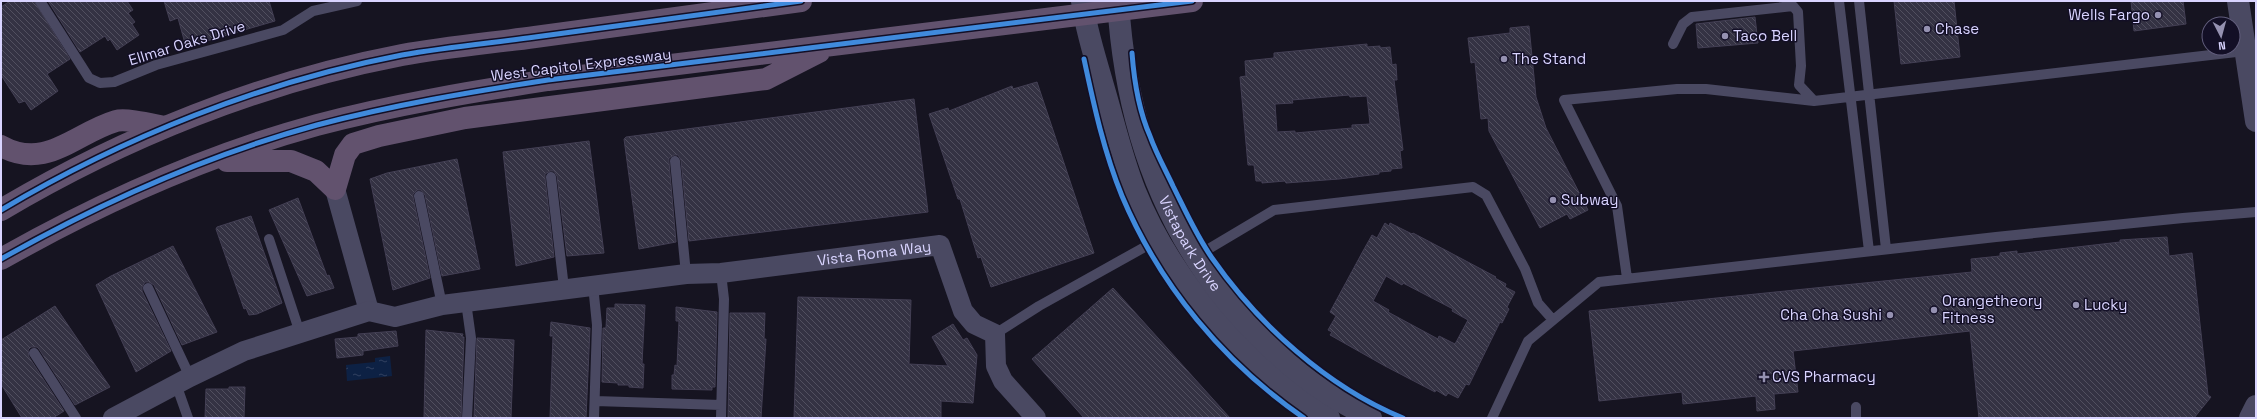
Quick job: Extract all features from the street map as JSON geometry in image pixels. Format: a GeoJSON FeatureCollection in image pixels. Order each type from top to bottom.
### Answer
{"type":"FeatureCollection","features":[{"type":"Feature","properties":{"kind":"highway"},"geometry":{"type":"LineString","coordinates":[[1,210],[77,168],[166,127],[264,91],[330,72],[402,55],[801,1]]}},
{"type":"Feature","properties":{"kind":"highway","name":"West Capitol Expressway"},"geometry":{"type":"LineString","coordinates":[[1,259],[42,236],[206,161],[315,126],[385,108],[456,94],[548,80],[834,44],[1083,7],[1192,1]]}},
{"type":"Feature","properties":{"kind":"highway"},"geometry":{"type":"LineString","coordinates":[[206,161],[291,161],[316,171],[335,189],[345,155],[354,144],[379,136],[465,118],[766,79],[834,44]]}},
{"type":"Feature","properties":{"kind":"highway"},"geometry":{"type":"LineString","coordinates":[[1,146],[12,152],[34,156],[54,150],[117,120],[166,127]]}},
{"type":"Feature","properties":{"kind":"street"},"geometry":{"type":"LineString","coordinates":[[2238,1],[2256,121]]}},
{"type":"Feature","properties":{"kind":"street","name":"Vistapark Drive"},"geometry":{"type":"LineString","coordinates":[[1118,5],[1122,55],[1139,137],[1160,193],[1174,223],[1195,257],[1243,321],[1283,359],[1328,394],[1371,418]]}},
{"type":"Feature","properties":{"kind":"street","name":"Vistapark Drive"},"geometry":{"type":"LineString","coordinates":[[1083,7],[1119,143],[1136,191],[1159,239],[1192,289],[1231,338],[1273,378],[1329,418]]}},
{"type":"Feature","properties":{"kind":"street"},"geometry":{"type":"LineString","coordinates":[[113,418],[183,380],[244,351],[369,311],[335,189]]}},
{"type":"Feature","properties":{"kind":"street","name":"Vista Roma Way"},"geometry":{"type":"LineString","coordinates":[[369,311],[394,317],[442,304],[686,274],[721,273],[940,245],[963,311],[974,324],[994,334]]}},
{"type":"Feature","properties":{"kind":"street"},"geometry":{"type":"LineString","coordinates":[[994,334],[996,366],[1003,381],[1036,418]]}},
{"type":"Feature","properties":{"kind":"street"},"geometry":{"type":"LineString","coordinates":[[2250,418],[2256,406]]}},
{"type":"Feature","properties":{"kind":"lane","name":"Ellmar Oaks Drive"},"geometry":{"type":"LineString","coordinates":[[40,1],[89,78],[100,84],[114,82],[156,65],[283,30],[313,11],[357,1]]}},
{"type":"Feature","properties":{"kind":"lane"},"geometry":{"type":"LineString","coordinates":[[1839,1],[1847,71],[1852,96],[1870,251]]}},
{"type":"Feature","properties":{"kind":"lane"},"geometry":{"type":"LineString","coordinates":[[1859,1],[1886,249]]}},
{"type":"Feature","properties":{"kind":"lane"},"geometry":{"type":"LineString","coordinates":[[1673,44],[1683,24],[1692,18],[1793,6],[1798,12],[1801,66],[1799,85],[1814,101]]}},
{"type":"Feature","properties":{"kind":"lane"},"geometry":{"type":"LineString","coordinates":[[1627,278],[1617,206],[1564,100],[1677,89],[1706,89],[1814,101],[2245,51]]}},
{"type":"Feature","properties":{"kind":"lane"},"geometry":{"type":"LineString","coordinates":[[675,161],[686,274]]}},
{"type":"Feature","properties":{"kind":"lane"},"geometry":{"type":"LineString","coordinates":[[550,177],[564,288]]}},
{"type":"Feature","properties":{"kind":"lane"},"geometry":{"type":"LineString","coordinates":[[1195,257],[1274,210],[1473,187],[1486,195],[1525,269],[1538,303],[1553,320]]}},
{"type":"Feature","properties":{"kind":"lane"},"geometry":{"type":"LineString","coordinates":[[419,196],[442,304]]}},
{"type":"Feature","properties":{"kind":"lane"},"geometry":{"type":"LineString","coordinates":[[1492,418],[1528,341],[1599,282],[1886,249],[2183,218],[2256,212]]}},
{"type":"Feature","properties":{"kind":"lane"},"geometry":{"type":"LineString","coordinates":[[269,239],[300,333]]}},
{"type":"Feature","properties":{"kind":"lane"},"geometry":{"type":"LineString","coordinates":[[994,334],[1039,306],[1159,239]]}},
{"type":"Feature","properties":{"kind":"lane"},"geometry":{"type":"LineString","coordinates":[[721,273],[724,299],[721,418]]}},
{"type":"Feature","properties":{"kind":"lane"},"geometry":{"type":"LineString","coordinates":[[593,285],[597,325],[594,418]]}},
{"type":"Feature","properties":{"kind":"lane"},"geometry":{"type":"LineString","coordinates":[[148,288],[183,380],[188,418]]}},
{"type":"Feature","properties":{"kind":"lane"},"geometry":{"type":"LineString","coordinates":[[466,302],[471,338],[467,418]]}},
{"type":"Feature","properties":{"kind":"lane"},"geometry":{"type":"LineString","coordinates":[[34,353],[76,418]]}},
{"type":"Feature","properties":{"kind":"lane"},"geometry":{"type":"LineString","coordinates":[[595,400],[721,405]]}},
{"type":"Feature","properties":{"kind":"lane"},"geometry":{"type":"LineString","coordinates":[[1856,407],[1856,418]]}},
{"type":"Feature","properties":{"kind":"water"},"geometry":{"type":"Polygon","coordinates":[[[390,356],[392,376],[347,381],[346,365],[375,362],[375,358],[390,356]]]}},
{"type":"Feature","properties":{"kind":"building"},"geometry":{"type":"Polygon","coordinates":[[[10,1],[34,1],[70,59],[47,74],[58,91],[31,110],[25,101],[19,103],[1,75],[1,7],[10,1]]]}},
{"type":"Feature","properties":{"kind":"building"},"geometry":{"type":"Polygon","coordinates":[[[48,1],[127,1],[133,10],[128,13],[135,22],[132,24],[139,35],[117,50],[110,39],[108,41],[105,36],[80,52],[48,1]]]}},
{"type":"Feature","properties":{"kind":"building"},"geometry":{"type":"Polygon","coordinates":[[[164,1],[269,1],[275,21],[186,47],[178,18],[170,21],[164,1]]]}},
{"type":"Feature","properties":{"kind":"building","name":"Chase"},"geometry":{"type":"Polygon","coordinates":[[[1894,1],[1954,1],[1960,57],[1901,64],[1894,1]]]}},
{"type":"Feature","properties":{"kind":"building","name":"Wells Fargo"},"geometry":{"type":"Polygon","coordinates":[[[2131,1],[2183,1],[2186,24],[2134,31],[2131,1]]]}},
{"type":"Feature","properties":{"kind":"building","name":"Taco Bell"},"geometry":{"type":"Polygon","coordinates":[[[1755,17],[1758,43],[1698,48],[1696,24],[1755,17]]]}},
{"type":"Feature","properties":{"kind":"building"},"geometry":{"type":"Polygon","coordinates":[[[1529,26],[1536,97],[1546,128],[1588,210],[1570,219],[1567,214],[1540,228],[1489,131],[1488,118],[1481,119],[1475,62],[1471,63],[1468,38],[1510,33],[1510,28],[1529,26]]]}},
{"type":"Feature","properties":{"kind":"building"},"geometry":{"type":"Polygon","coordinates":[[[1367,44],[1367,47],[1390,47],[1392,65],[1396,64],[1397,80],[1394,80],[1403,150],[1400,151],[1402,168],[1379,172],[1379,174],[1339,179],[1286,183],[1285,181],[1262,183],[1262,181],[1256,181],[1254,165],[1248,165],[1240,77],[1246,76],[1245,61],[1274,58],[1274,53],[1367,44]],[[1349,95],[1292,100],[1293,103],[1275,104],[1277,132],[1295,131],[1295,133],[1352,128],[1352,125],[1370,124],[1367,96],[1350,97],[1349,95]]]}},
{"type":"Feature","properties":{"kind":"building"},"geometry":{"type":"Polygon","coordinates":[[[1037,82],[1094,253],[991,287],[981,257],[978,258],[960,199],[958,199],[929,114],[948,108],[949,111],[1012,86],[1013,89],[1037,82]]]}},
{"type":"Feature","properties":{"kind":"building"},"geometry":{"type":"Polygon","coordinates":[[[914,99],[928,212],[689,241],[681,160],[678,155],[674,155],[669,158],[669,162],[676,242],[639,249],[624,139],[626,137],[914,99]]]}},
{"type":"Feature","properties":{"kind":"building"},"geometry":{"type":"Polygon","coordinates":[[[589,141],[604,253],[567,256],[557,176],[554,171],[550,171],[545,174],[545,178],[554,257],[516,266],[503,152],[589,141]]]}},
{"type":"Feature","properties":{"kind":"building"},"geometry":{"type":"Polygon","coordinates":[[[457,159],[480,269],[442,276],[425,195],[421,190],[417,190],[413,194],[413,197],[430,278],[393,290],[370,179],[387,173],[457,159]]]}},
{"type":"Feature","properties":{"kind":"building"},"geometry":{"type":"Polygon","coordinates":[[[298,198],[327,276],[329,275],[334,288],[307,296],[269,210],[298,198]]]}},
{"type":"Feature","properties":{"kind":"building"},"geometry":{"type":"Polygon","coordinates":[[[251,216],[282,303],[257,314],[249,315],[246,308],[244,309],[216,229],[217,227],[251,216]]]}},
{"type":"Feature","properties":{"kind":"building"},"geometry":{"type":"Polygon","coordinates":[[[1385,223],[1389,226],[1390,223],[1412,234],[1413,233],[1496,277],[1495,278],[1506,284],[1505,287],[1515,292],[1507,307],[1509,309],[1502,323],[1500,322],[1469,385],[1466,384],[1458,398],[1448,393],[1446,396],[1436,390],[1435,392],[1330,335],[1332,332],[1328,330],[1336,316],[1330,312],[1372,235],[1377,238],[1385,223]],[[1386,276],[1373,301],[1389,310],[1388,312],[1438,339],[1439,336],[1455,344],[1468,320],[1452,311],[1453,309],[1403,283],[1402,285],[1386,276]]]}},
{"type":"Feature","properties":{"kind":"building"},"geometry":{"type":"Polygon","coordinates":[[[2167,237],[2169,256],[2192,253],[2208,395],[2211,397],[2194,418],[1979,418],[1970,331],[1793,351],[1798,392],[1774,394],[1775,409],[1757,411],[1756,396],[1683,404],[1682,392],[1599,401],[1589,311],[1972,272],[1971,259],[2000,256],[2000,253],[2017,251],[2017,254],[2120,242],[2120,240],[2167,237]]]}},
{"type":"Feature","properties":{"kind":"building"},"geometry":{"type":"Polygon","coordinates":[[[173,246],[217,332],[182,345],[154,285],[149,282],[145,282],[142,287],[142,291],[171,351],[136,372],[96,285],[111,276],[173,246]]]}},
{"type":"Feature","properties":{"kind":"building"},"geometry":{"type":"Polygon","coordinates":[[[1113,288],[1230,418],[1084,418],[1032,359],[1113,288]]]}},
{"type":"Feature","properties":{"kind":"building"},"geometry":{"type":"Polygon","coordinates":[[[798,297],[911,300],[909,364],[948,366],[932,337],[953,324],[963,340],[967,338],[977,355],[973,403],[941,401],[941,418],[794,418],[798,297]]]}},
{"type":"Feature","properties":{"kind":"building"},"geometry":{"type":"Polygon","coordinates":[[[615,304],[645,305],[642,364],[644,364],[643,388],[629,387],[629,385],[618,385],[618,383],[602,382],[603,328],[606,328],[607,308],[615,308],[615,304]]]}},
{"type":"Feature","properties":{"kind":"building"},"geometry":{"type":"Polygon","coordinates":[[[55,306],[110,387],[75,405],[39,349],[37,347],[31,347],[28,350],[29,357],[64,411],[53,418],[22,418],[1,384],[1,340],[55,306]]]}},
{"type":"Feature","properties":{"kind":"building"},"geometry":{"type":"Polygon","coordinates":[[[676,307],[717,312],[715,387],[712,387],[712,390],[672,389],[672,375],[674,375],[675,365],[677,366],[679,321],[676,321],[676,307]]]}},
{"type":"Feature","properties":{"kind":"building"},"geometry":{"type":"Polygon","coordinates":[[[730,313],[765,313],[764,339],[766,339],[761,418],[728,418],[730,313]]]}},
{"type":"Feature","properties":{"kind":"building"},"geometry":{"type":"Polygon","coordinates":[[[551,322],[590,328],[586,418],[550,418],[553,336],[550,336],[551,322]]]}},
{"type":"Feature","properties":{"kind":"building"},"geometry":{"type":"Polygon","coordinates":[[[426,330],[463,334],[461,418],[424,418],[426,330]]]}},
{"type":"Feature","properties":{"kind":"building"},"geometry":{"type":"Polygon","coordinates":[[[396,331],[398,346],[363,351],[363,355],[337,358],[335,339],[358,337],[358,334],[396,331]]]}},
{"type":"Feature","properties":{"kind":"building"},"geometry":{"type":"Polygon","coordinates":[[[477,338],[514,340],[511,418],[474,418],[477,338]]]}},
{"type":"Feature","properties":{"kind":"building"},"geometry":{"type":"Polygon","coordinates":[[[229,387],[245,387],[244,418],[205,418],[206,389],[229,389],[229,387]]]}},
{"type":"Feature","properties":{"kind":"cycle path"},"geometry":{"type":"LineString","coordinates":[[1,210],[48,183],[96,159],[195,115],[297,80],[349,66],[435,50],[801,1]]}},
{"type":"Feature","properties":{"kind":"cycle path"},"geometry":{"type":"LineString","coordinates":[[1,259],[38,238],[115,200],[195,166],[276,137],[374,111],[461,94],[548,80],[1192,1]]}},
{"type":"Feature","properties":{"kind":"cycle path"},"geometry":{"type":"LineString","coordinates":[[1132,53],[1134,74],[1143,116],[1158,155],[1201,240],[1230,283],[1273,329],[1296,351],[1321,371],[1375,405],[1403,418]]}},
{"type":"Feature","properties":{"kind":"cycle path"},"geometry":{"type":"LineString","coordinates":[[1084,59],[1100,129],[1110,163],[1122,196],[1137,229],[1155,261],[1197,320],[1221,347],[1247,373],[1304,418]]}},
{"type":"Feature","properties":{"kind":"place","name":"Wells Fargo"},"geometry":{"type":"Point","coordinates":[2158,15]}},
{"type":"Feature","properties":{"kind":"place","name":"Chase"},"geometry":{"type":"Point","coordinates":[1927,29]}},
{"type":"Feature","properties":{"kind":"place","name":"Taco Bell"},"geometry":{"type":"Point","coordinates":[1725,36]}},
{"type":"Feature","properties":{"kind":"place","name":"The Stand"},"geometry":{"type":"Point","coordinates":[1504,59]}},
{"type":"Feature","properties":{"kind":"place","name":"Subway"},"geometry":{"type":"Point","coordinates":[1553,200]}},
{"type":"Feature","properties":{"kind":"place","name":"Lucky"},"geometry":{"type":"Point","coordinates":[2076,305]}},
{"type":"Feature","properties":{"kind":"place","name":"Orangetheory Fitness"},"geometry":{"type":"Point","coordinates":[1934,310]}},
{"type":"Feature","properties":{"kind":"place","name":"Cha Cha Sushi"},"geometry":{"type":"Point","coordinates":[1890,315]}},
{"type":"Feature","properties":{"kind":"place","name":"CVS Pharmacy"},"geometry":{"type":"Point","coordinates":[1764,377]}}]}
